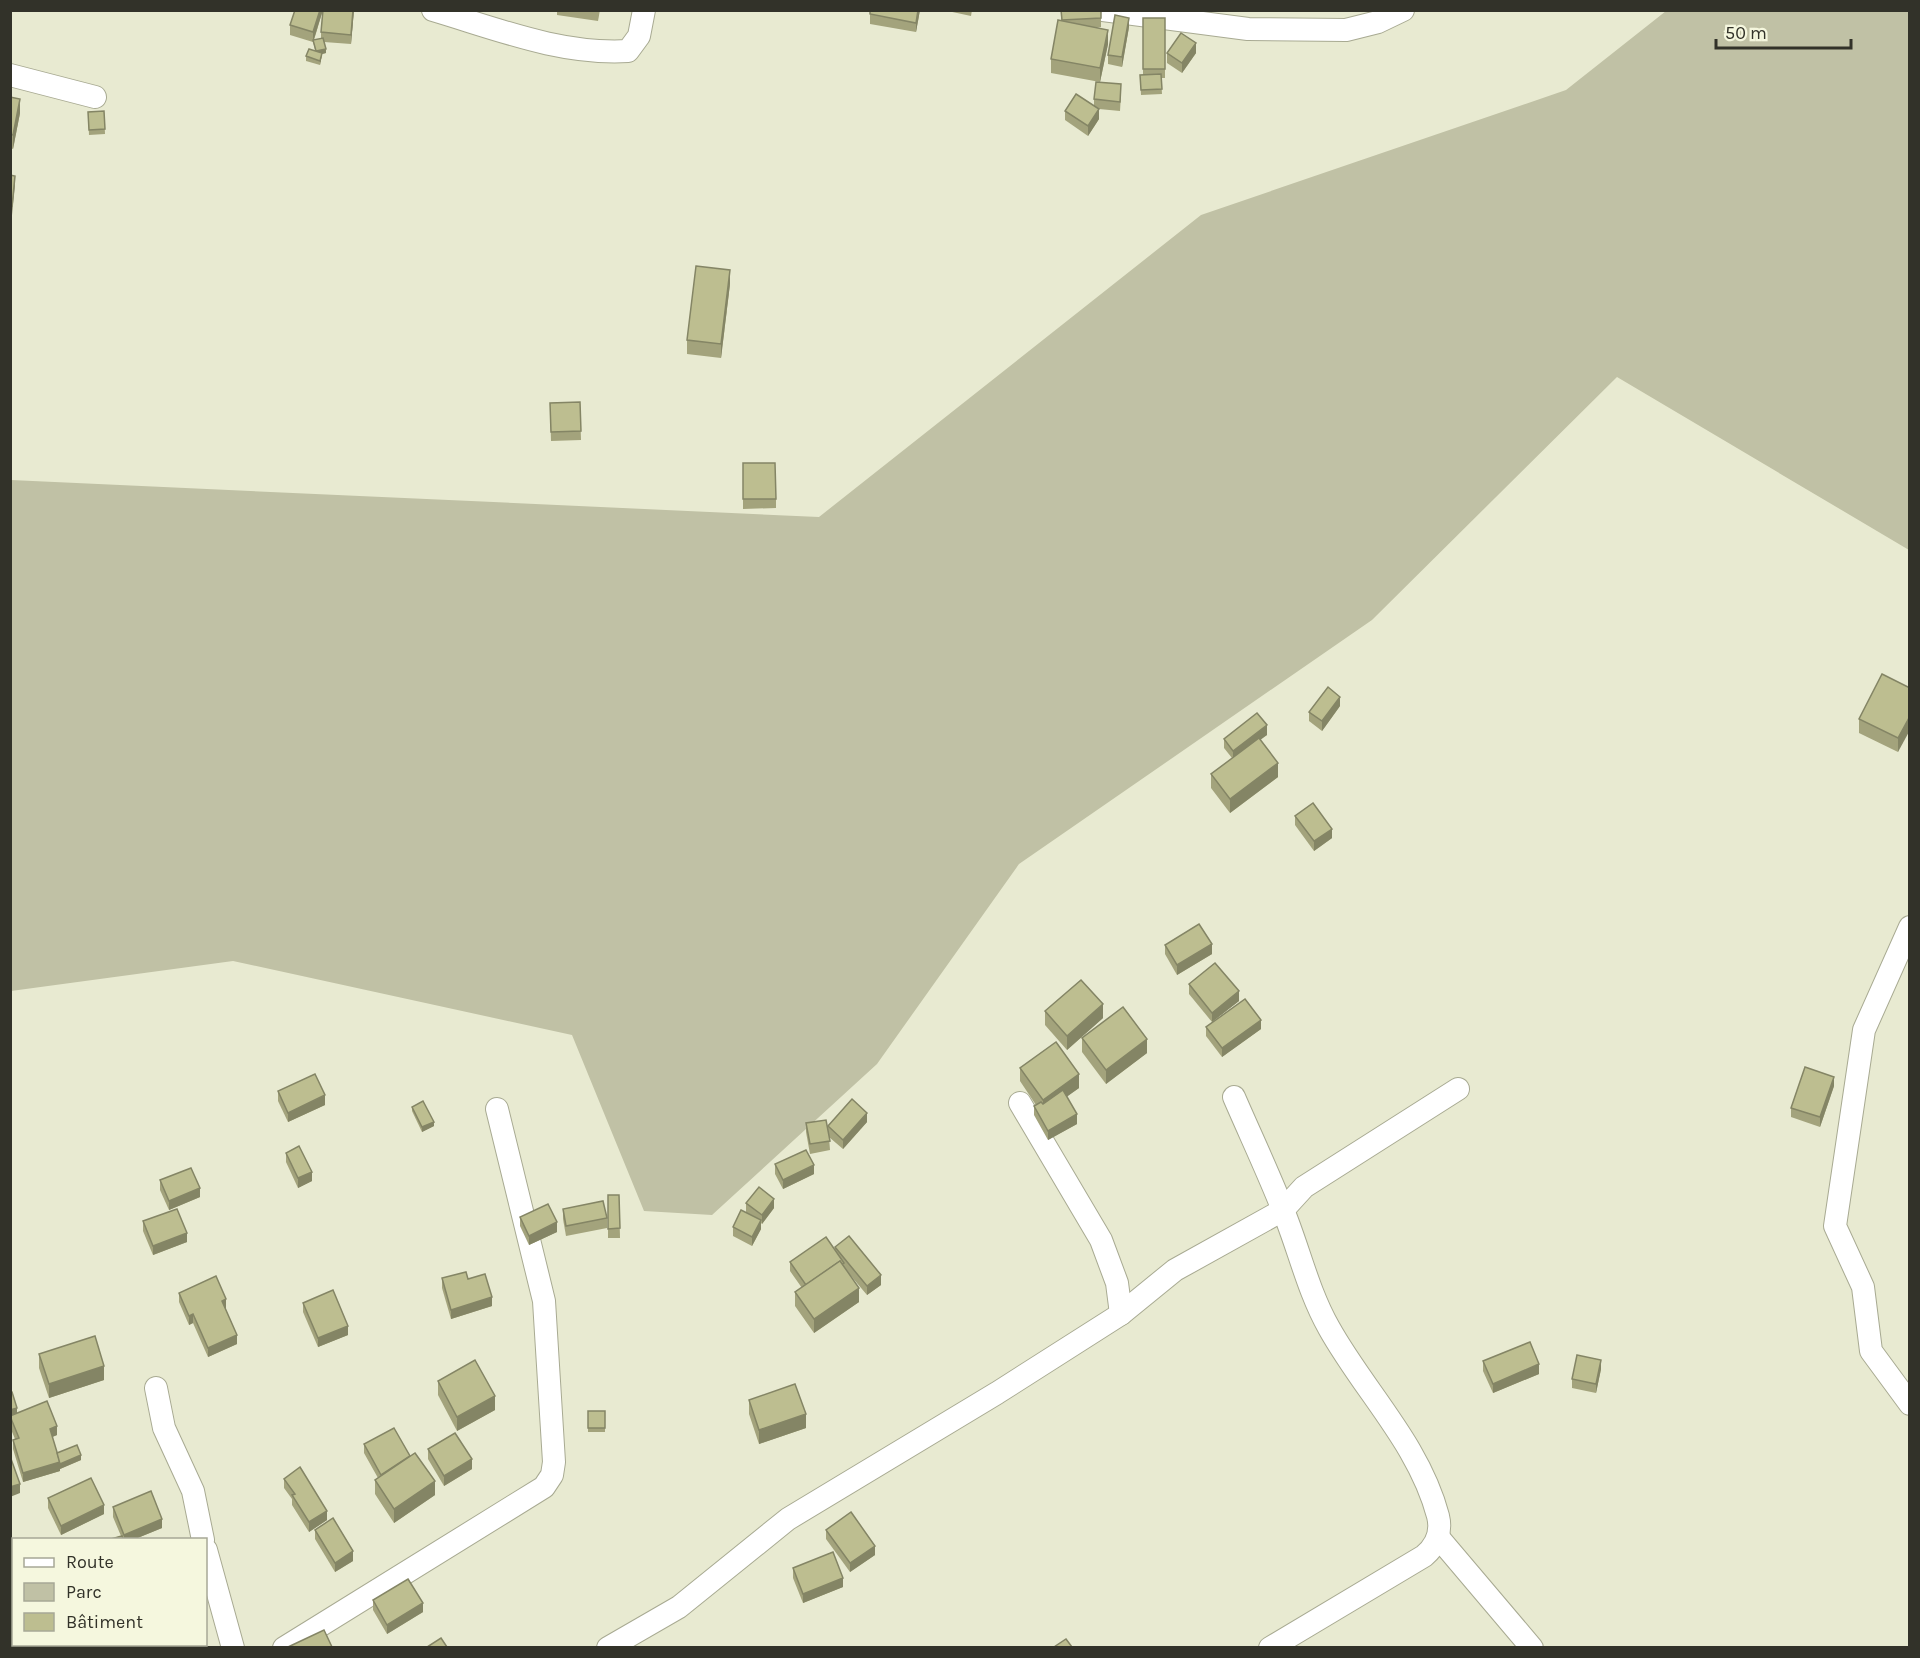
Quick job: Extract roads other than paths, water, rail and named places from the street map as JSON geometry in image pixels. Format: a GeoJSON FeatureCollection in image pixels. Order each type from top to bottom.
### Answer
{"type":"FeatureCollection","features":[{"type":"Feature","properties":{"kind":"street"},"geometry":{"type":"LineString","coordinates":[[433,10],[562,48],[601,53],[628,51],[639,36],[644,10]]}},
{"type":"Feature","properties":{"kind":"street"},"geometry":{"type":"LineString","coordinates":[[1103,10],[1248,29],[1347,30],[1378,22],[1403,10]]}},
{"type":"Feature","properties":{"kind":"street"},"geometry":{"type":"LineString","coordinates":[[10,75],[95,97]]}},
{"type":"Feature","properties":{"kind":"street"},"geometry":{"type":"LineString","coordinates":[[1910,927],[1864,1030],[1835,1226],[1863,1287],[1871,1351],[1910,1404]]}},
{"type":"Feature","properties":{"kind":"street"},"geometry":{"type":"LineString","coordinates":[[608,1647],[679,1607],[788,1519],[998,1393],[1121,1314],[1175,1270],[1283,1210],[1304,1187],[1458,1089]]}},
{"type":"Feature","properties":{"kind":"street"},"geometry":{"type":"LineString","coordinates":[[1234,1097],[1283,1210],[1329,1328],[1396,1427],[1420,1473],[1438,1517],[1438,1537],[1432,1549],[1424,1556],[1270,1647]]}},
{"type":"Feature","properties":{"kind":"street"},"geometry":{"type":"LineString","coordinates":[[1020,1103],[1101,1240],[1117,1282],[1121,1314]]}},
{"type":"Feature","properties":{"kind":"street"},"geometry":{"type":"LineString","coordinates":[[284,1647],[544,1487],[552,1475],[552,1408],[544,1301],[497,1109]]}},
{"type":"Feature","properties":{"kind":"street"},"geometry":{"type":"LineString","coordinates":[[156,1388],[164,1428],[193,1491],[203,1538]]}},
{"type":"Feature","properties":{"kind":"street"},"geometry":{"type":"LineString","coordinates":[[1438,1537],[1532,1647]]}},
{"type":"Feature","properties":{"kind":"street"},"geometry":{"type":"LineString","coordinates":[[207,1554],[233,1647]]}}]}
